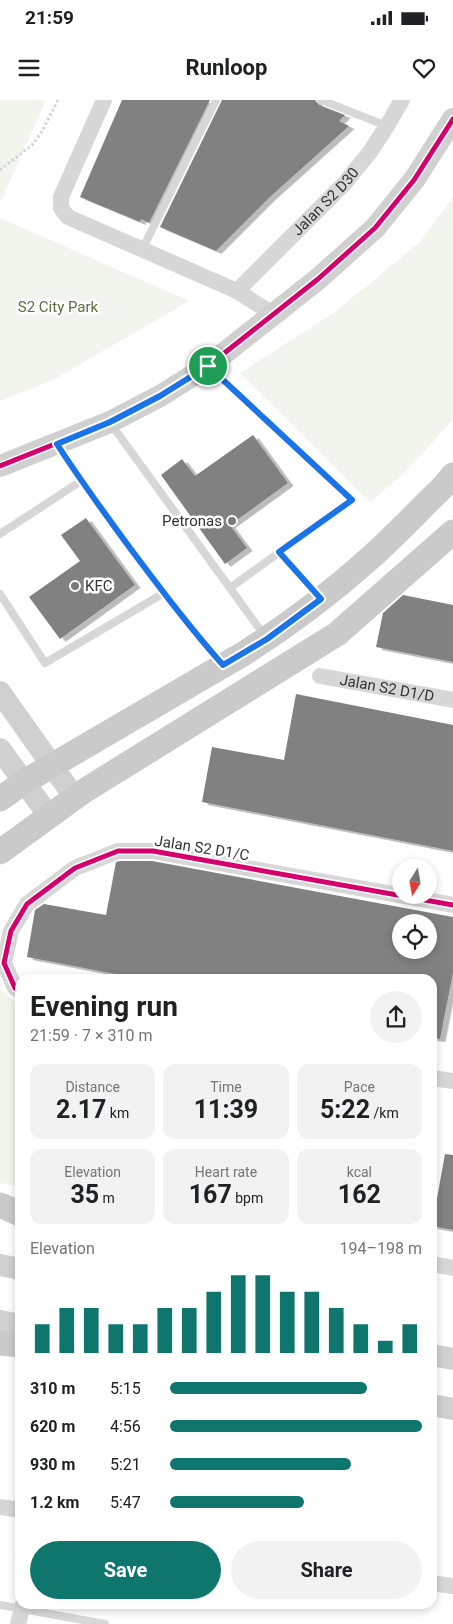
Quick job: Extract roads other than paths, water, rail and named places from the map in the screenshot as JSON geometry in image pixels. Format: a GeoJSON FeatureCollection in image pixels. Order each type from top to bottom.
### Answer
{"type":"FeatureCollection","features":[{"type":"Feature","properties":{"kind":"main road"},"geometry":{"type":"LineString","coordinates":[[0,799],[24,782],[267,639],[321,599],[370,559],[450,484]]}},
{"type":"Feature","properties":{"kind":"main road"},"geometry":{"type":"LineString","coordinates":[[0,852],[75,798],[338,634],[453,532]]}},
{"type":"Feature","properties":{"kind":"main road"},"geometry":{"type":"LineString","coordinates":[[0,1205],[15,1212]]}},
{"type":"Feature","properties":{"kind":"main road"},"geometry":{"type":"LineString","coordinates":[[0,1343],[15,1344]]}},
{"type":"Feature","properties":{"kind":"street"},"geometry":{"type":"LineString","coordinates":[[104,100],[60,196],[61,208],[68,217],[237,291],[274,314]]}},
{"type":"Feature","properties":{"kind":"street","name":"Jalan S2 D30"},"geometry":{"type":"LineString","coordinates":[[237,291],[344,184],[388,126],[402,100]]}},
{"type":"Feature","properties":{"kind":"street"},"geometry":{"type":"LineString","coordinates":[[0,466],[110,422],[160,396],[208,366],[318,279],[375,228],[414,180],[453,119]]}},
{"type":"Feature","properties":{"kind":"street","name":"Jalan S2 D1/D"},"geometry":{"type":"LineString","coordinates":[[320,676],[453,700]]}},
{"type":"Feature","properties":{"kind":"street"},"geometry":{"type":"LineString","coordinates":[[0,692],[75,798]]}},
{"type":"Feature","properties":{"kind":"street"},"geometry":{"type":"LineString","coordinates":[[0,749],[49,816]]}},
{"type":"Feature","properties":{"kind":"street","name":"Jalan S2 D1/C"},"geometry":{"type":"LineString","coordinates":[[15,988],[4,963],[11,931],[27,904],[75,868],[118,851],[154,851],[453,905]]}},
{"type":"Feature","properties":{"kind":"street"},"geometry":{"type":"LineString","coordinates":[[437,1079],[453,1082]]}},
{"type":"Feature","properties":{"kind":"street"},"geometry":{"type":"LineString","coordinates":[[0,1265],[15,1268]]}},
{"type":"Feature","properties":{"kind":"street"},"geometry":{"type":"LineString","coordinates":[[437,1265],[453,1268]]}},
{"type":"Feature","properties":{"kind":"street"},"geometry":{"type":"LineString","coordinates":[[0,1321],[15,1324]]}},
{"type":"Feature","properties":{"kind":"street"},"geometry":{"type":"LineString","coordinates":[[437,1356],[453,1359]]}},
{"type":"Feature","properties":{"kind":"street"},"geometry":{"type":"LineString","coordinates":[[437,1406],[453,1409]]}},
{"type":"Feature","properties":{"kind":"street"},"geometry":{"type":"LineString","coordinates":[[0,1507],[15,1509]]}},
{"type":"Feature","properties":{"kind":"street"},"geometry":{"type":"LineString","coordinates":[[437,1584],[453,1586]]}},
{"type":"Feature","properties":{"kind":"lane"},"geometry":{"type":"LineString","coordinates":[[142,250],[216,100]]}},
{"type":"Feature","properties":{"kind":"lane"},"geometry":{"type":"LineString","coordinates":[[321,100],[388,126]]}},
{"type":"Feature","properties":{"kind":"lane"},"geometry":{"type":"LineString","coordinates":[[208,366],[352,500],[230,588]]}},
{"type":"Feature","properties":{"kind":"lane"},"geometry":{"type":"LineString","coordinates":[[110,422],[267,639]]}},
{"type":"Feature","properties":{"kind":"lane"},"geometry":{"type":"LineString","coordinates":[[57,444],[81,481],[164,593],[192,630],[223,665]]}},
{"type":"Feature","properties":{"kind":"lane"},"geometry":{"type":"LineString","coordinates":[[0,534],[81,481]]}},
{"type":"Feature","properties":{"kind":"lane"},"geometry":{"type":"LineString","coordinates":[[279,552],[321,599]]}},
{"type":"Feature","properties":{"kind":"lane"},"geometry":{"type":"LineString","coordinates":[[0,594],[45,663],[164,593]]}},
{"type":"Feature","properties":{"kind":"lane"},"geometry":{"type":"LineString","coordinates":[[0,1605],[21,1612],[105,1624]]}},
{"type":"Feature","properties":{"kind":"place","name":"Petronas"},"geometry":{"type":"Point","coordinates":[232,521]}},
{"type":"Feature","properties":{"kind":"place","name":"KFC"},"geometry":{"type":"Point","coordinates":[75,586]}},
{"type":"Feature","properties":{"kind":"park label","name":"S2 City Park"},"geometry":{"type":"Point","coordinates":[58,307]}}]}
